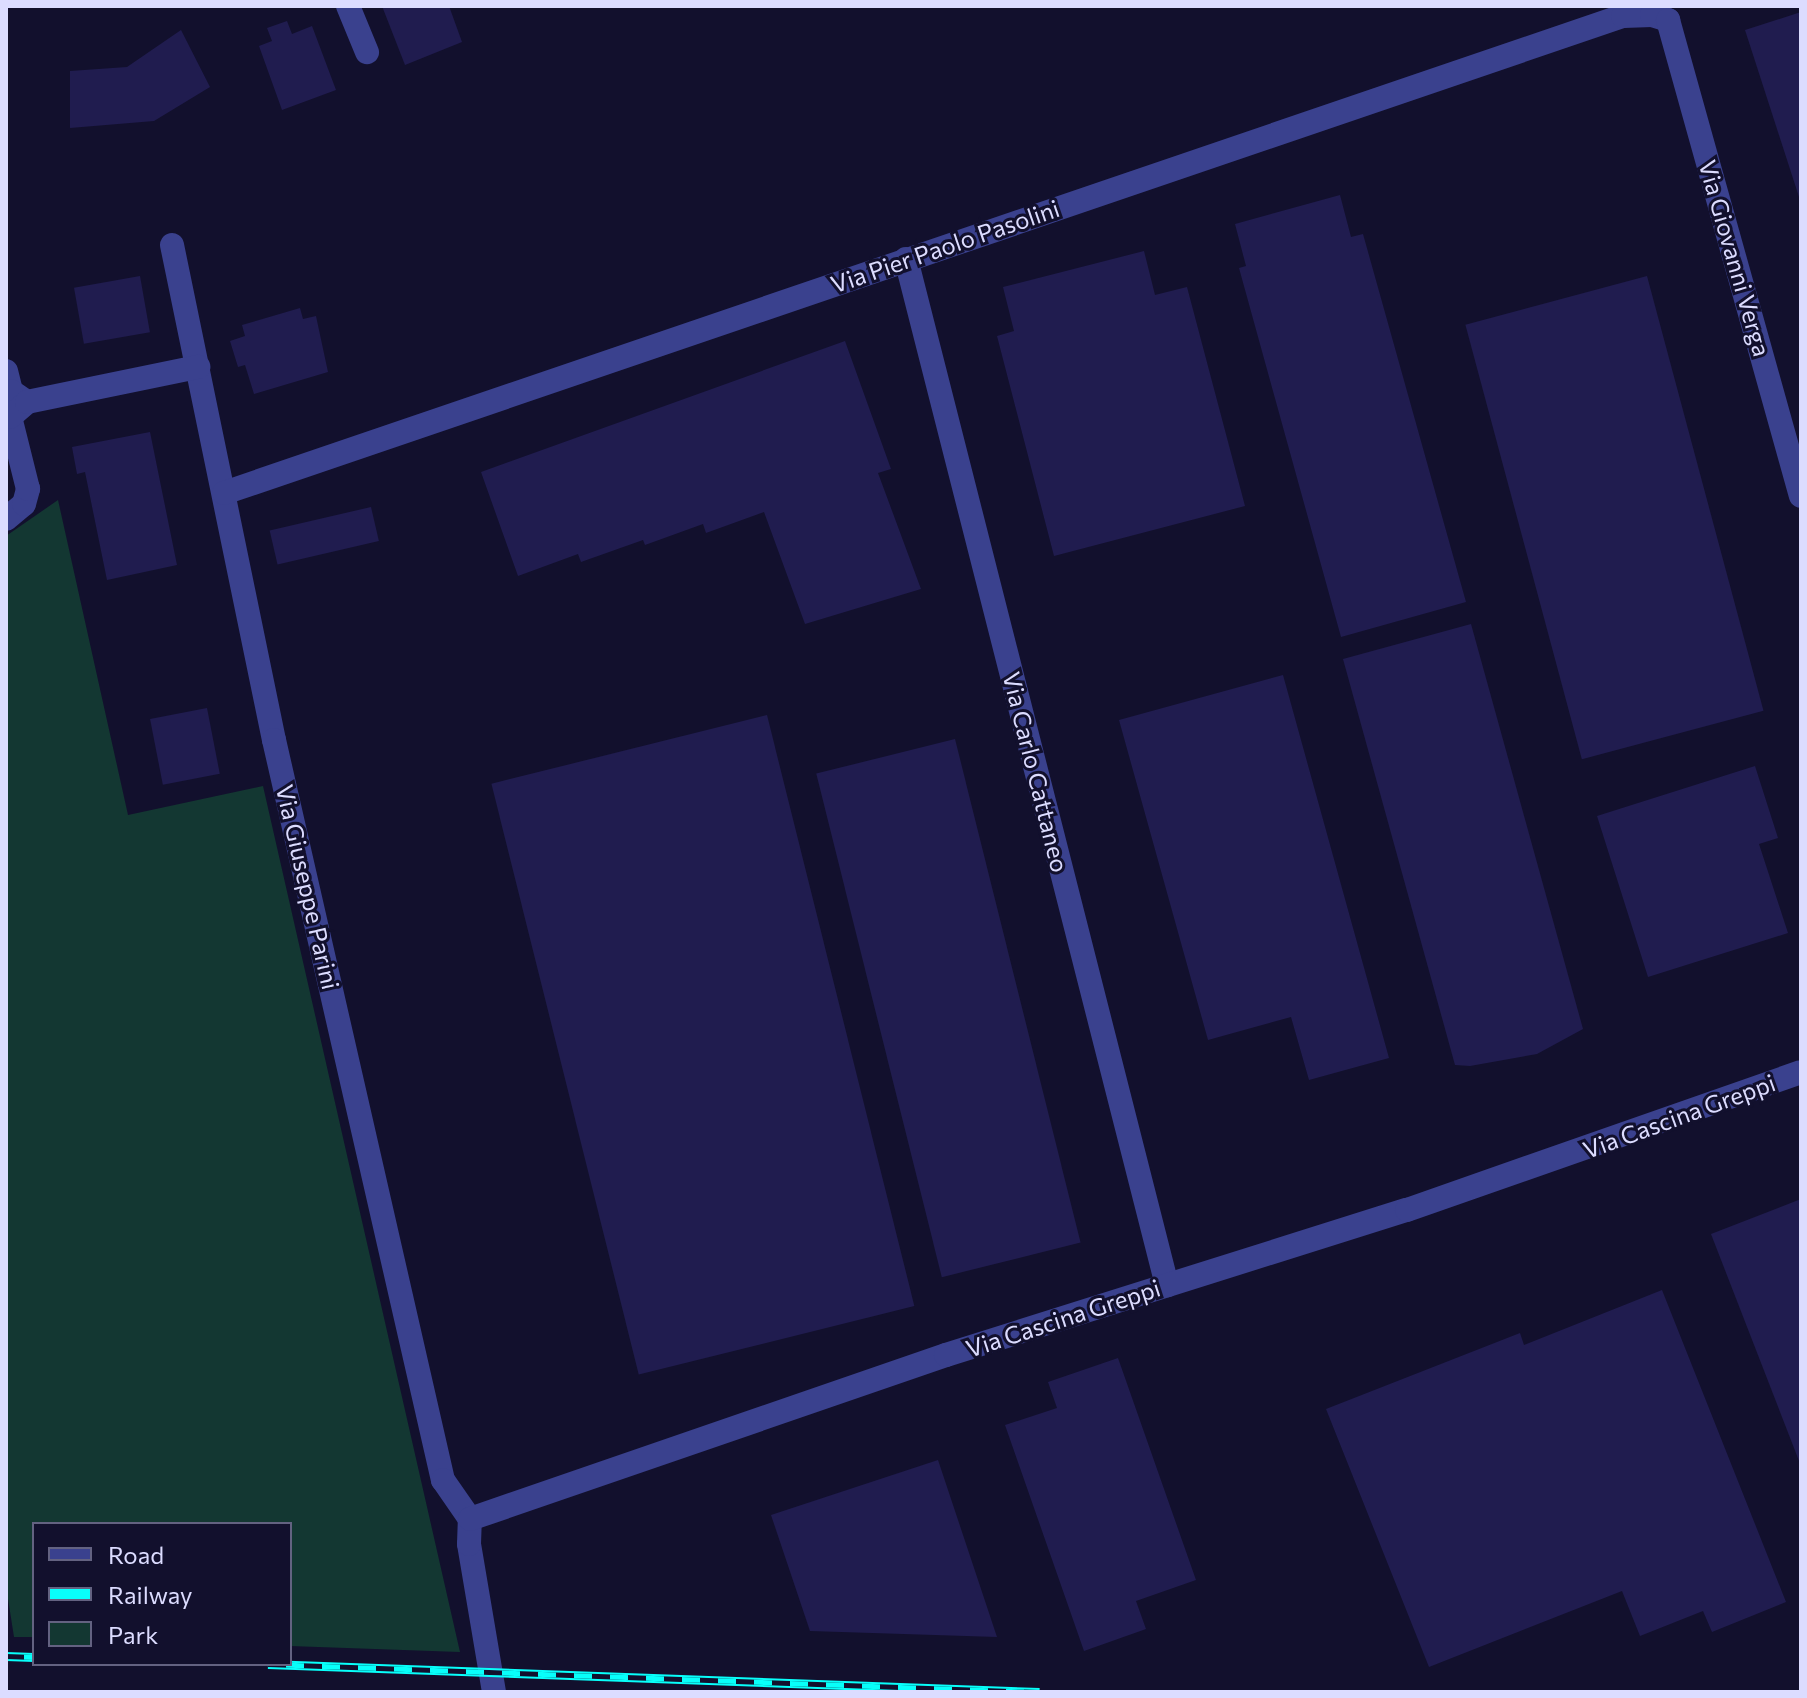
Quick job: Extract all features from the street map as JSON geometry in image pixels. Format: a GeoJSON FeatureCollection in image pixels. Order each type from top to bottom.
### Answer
{"type":"FeatureCollection","features":[{"type":"Feature","properties":{"kind":"street"},"geometry":{"type":"LineString","coordinates":[[348,6],[367,52]]}},
{"type":"Feature","properties":{"kind":"street","name":"Via Pier Paolo Pasolini"},"geometry":{"type":"LineString","coordinates":[[224,493],[1623,16],[1668,20]]}},
{"type":"Feature","properties":{"kind":"street","name":"Via Giovanni Verga"},"geometry":{"type":"LineString","coordinates":[[1668,20],[1801,496]]}},
{"type":"Feature","properties":{"kind":"street","name":"Via Giuseppe Parini"},"geometry":{"type":"LineString","coordinates":[[172,245],[274,740],[443,1480],[470,1519]]}},
{"type":"Feature","properties":{"kind":"street","name":"Via Carlo Cattaneo"},"geometry":{"type":"LineString","coordinates":[[906,259],[1167,1285]]}},
{"type":"Feature","properties":{"kind":"street"},"geometry":{"type":"LineString","coordinates":[[6,519],[24,504],[28,489],[10,417],[27,402],[198,367]]}},
{"type":"Feature","properties":{"kind":"street"},"geometry":{"type":"LineString","coordinates":[[6,371],[11,391],[27,402]]}},
{"type":"Feature","properties":{"kind":"street","name":"Via Cascina Greppi"},"geometry":{"type":"LineString","coordinates":[[470,1519],[746,1422],[1422,1206],[1801,1072]]}},
{"type":"Feature","properties":{"kind":"street"},"geometry":{"type":"LineString","coordinates":[[470,1519],[469,1544],[492,1680]]}},
{"type":"Feature","properties":{"kind":"green space"},"geometry":{"type":"Polygon","coordinates":[[[58,500],[128,815],[263,786],[460,1652],[292,1646],[292,1522],[32,1522],[32,1637],[14,1637],[6,1586],[6,536],[58,500]]]}},
{"type":"Feature","properties":{"kind":"building"},"geometry":{"type":"Polygon","coordinates":[[[382,6],[449,6],[462,42],[405,65],[382,6]]]}},
{"type":"Feature","properties":{"kind":"building"},"geometry":{"type":"Polygon","coordinates":[[[1801,12],[1801,200],[1800,200],[1745,30],[1801,12]]]}},
{"type":"Feature","properties":{"kind":"building"},"geometry":{"type":"Polygon","coordinates":[[[287,21],[292,34],[312,26],[336,90],[282,110],[259,46],[272,41],[267,28],[287,21]]]}},
{"type":"Feature","properties":{"kind":"building"},"geometry":{"type":"Polygon","coordinates":[[[181,30],[210,87],[154,121],[70,128],[70,71],[127,67],[181,30]]]}},
{"type":"Feature","properties":{"kind":"building"},"geometry":{"type":"Polygon","coordinates":[[[1340,195],[1351,237],[1363,234],[1466,602],[1341,637],[1239,268],[1246,266],[1235,224],[1340,195]]]}},
{"type":"Feature","properties":{"kind":"building"},"geometry":{"type":"Polygon","coordinates":[[[1144,251],[1155,295],[1187,287],[1245,506],[1054,556],[997,336],[1014,331],[1003,287],[1144,251]]]}},
{"type":"Feature","properties":{"kind":"building"},"geometry":{"type":"Polygon","coordinates":[[[140,276],[150,332],[84,344],[74,288],[140,276]]]}},
{"type":"Feature","properties":{"kind":"building"},"geometry":{"type":"Polygon","coordinates":[[[1647,276],[1763,711],[1582,759],[1465,325],[1647,276]]]}},
{"type":"Feature","properties":{"kind":"building"},"geometry":{"type":"Polygon","coordinates":[[[300,308],[303,319],[316,316],[328,372],[254,394],[245,365],[238,367],[230,341],[245,336],[242,325],[300,308]]]}},
{"type":"Feature","properties":{"kind":"building"},"geometry":{"type":"Polygon","coordinates":[[[845,341],[891,469],[878,473],[921,589],[805,624],[764,512],[706,533],[703,524],[645,545],[643,540],[581,562],[578,554],[518,576],[481,472],[845,341]]]}},
{"type":"Feature","properties":{"kind":"building"},"geometry":{"type":"Polygon","coordinates":[[[150,432],[177,565],[107,580],[85,472],[77,474],[72,447],[150,432]]]}},
{"type":"Feature","properties":{"kind":"building"},"geometry":{"type":"Polygon","coordinates":[[[371,507],[379,541],[278,564],[270,530],[371,507]]]}},
{"type":"Feature","properties":{"kind":"building"},"geometry":{"type":"Polygon","coordinates":[[[1471,624],[1583,1029],[1537,1054],[1470,1066],[1455,1065],[1343,659],[1471,624]]]}},
{"type":"Feature","properties":{"kind":"building"},"geometry":{"type":"Polygon","coordinates":[[[1283,675],[1389,1058],[1309,1080],[1291,1017],[1208,1040],[1119,720],[1283,675]]]}},
{"type":"Feature","properties":{"kind":"building"},"geometry":{"type":"Polygon","coordinates":[[[207,708],[220,774],[163,785],[150,719],[207,708]]]}},
{"type":"Feature","properties":{"kind":"building"},"geometry":{"type":"Polygon","coordinates":[[[767,715],[914,1306],[639,1375],[491,784],[767,715]]]}},
{"type":"Feature","properties":{"kind":"building"},"geometry":{"type":"Polygon","coordinates":[[[955,739],[1081,1243],[942,1277],[816,774],[955,739]]]}},
{"type":"Feature","properties":{"kind":"building"},"geometry":{"type":"Polygon","coordinates":[[[1755,766],[1778,838],[1759,844],[1788,933],[1648,977],[1597,816],[1755,766]]]}},
{"type":"Feature","properties":{"kind":"building"},"geometry":{"type":"Polygon","coordinates":[[[1801,1199],[1801,1466],[1711,1234],[1801,1199]]]}},
{"type":"Feature","properties":{"kind":"building"},"geometry":{"type":"Polygon","coordinates":[[[1662,1290],[1786,1602],[1712,1632],[1703,1611],[1640,1636],[1622,1591],[1429,1667],[1326,1409],[1520,1333],[1524,1345],[1662,1290]]]}},
{"type":"Feature","properties":{"kind":"building"},"geometry":{"type":"Polygon","coordinates":[[[1118,1358],[1196,1580],[1136,1601],[1146,1629],[1084,1651],[1005,1425],[1057,1408],[1048,1382],[1118,1358]]]}},
{"type":"Feature","properties":{"kind":"building"},"geometry":{"type":"Polygon","coordinates":[[[938,1460],[997,1637],[810,1631],[771,1515],[938,1460]]]}},
{"type":"Feature","properties":{"kind":"railway"},"geometry":{"type":"LineString","coordinates":[[6,1656],[32,1657]]}},
{"type":"Feature","properties":{"kind":"railway"},"geometry":{"type":"LineString","coordinates":[[292,1665],[1039,1692]]}}]}
